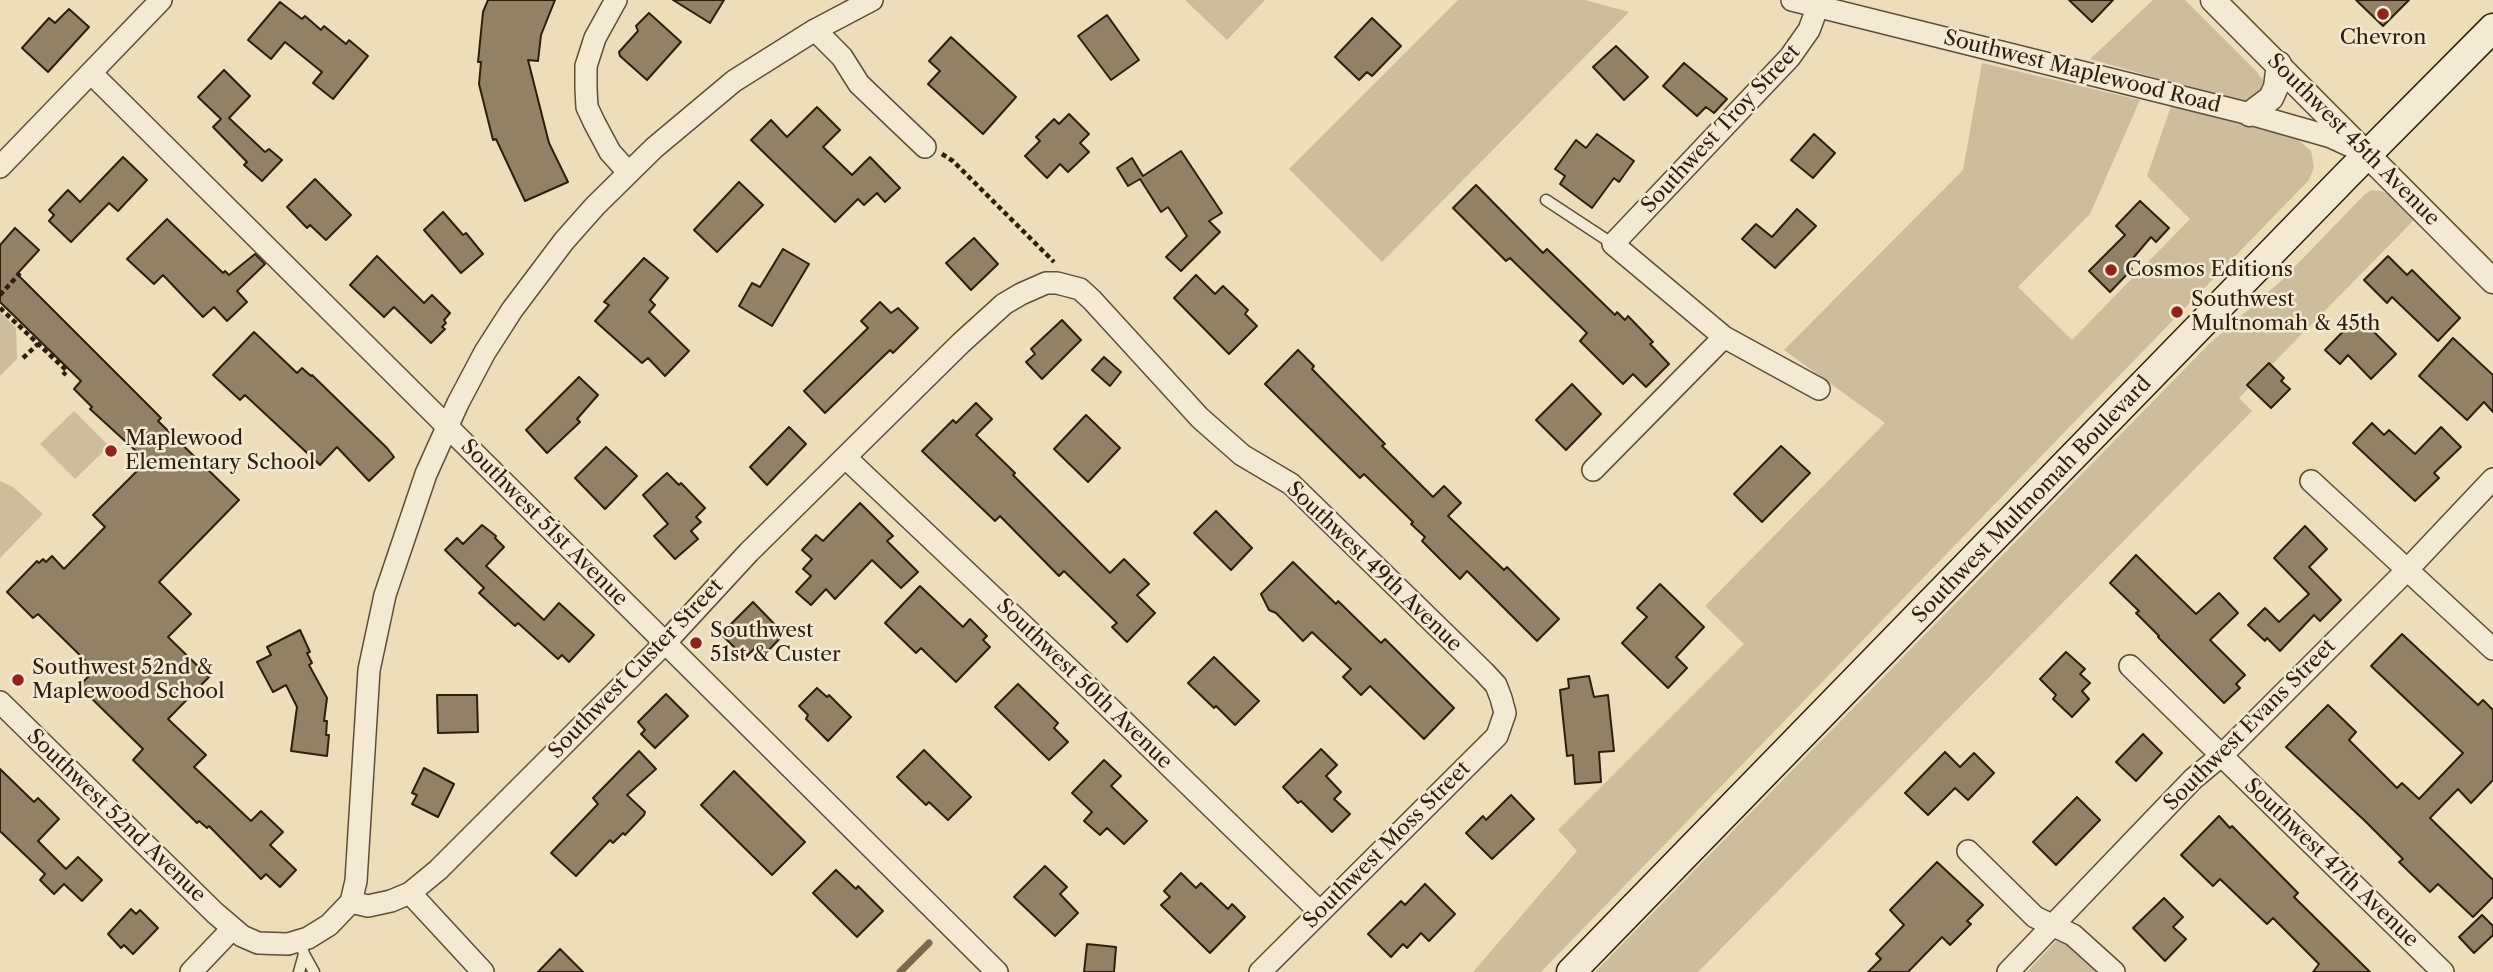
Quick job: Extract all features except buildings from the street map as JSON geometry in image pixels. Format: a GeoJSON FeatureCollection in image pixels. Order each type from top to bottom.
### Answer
{"type":"FeatureCollection","features":[{"type":"Feature","properties":{"kind":"main road","name":"Southwest Multnomah Boulevard"},"geometry":{"type":"LineString","coordinates":[[1571,972],[2493,28]]}},
{"type":"Feature","properties":{"kind":"street"},"geometry":{"type":"LineString","coordinates":[[0,167],[161,0]]}},
{"type":"Feature","properties":{"kind":"street"},"geometry":{"type":"LineString","coordinates":[[616,0],[595,38],[586,65],[587,107],[610,152],[628,172]]}},
{"type":"Feature","properties":{"kind":"street"},"geometry":{"type":"LineString","coordinates":[[191,972],[232,929],[258,943],[302,948],[351,902],[358,866],[367,700],[374,639],[391,572],[410,514],[447,425],[485,352],[512,310],[564,242],[628,172],[715,95],[815,30],[872,0]]}},
{"type":"Feature","properties":{"kind":"street","name":"Southwest Maplewood Road"},"geometry":{"type":"LineString","coordinates":[[1792,0],[2250,114],[2331,137],[2368,155]]}},
{"type":"Feature","properties":{"kind":"street","name":"Southwest 45th Avenue"},"geometry":{"type":"LineString","coordinates":[[2213,0],[2493,281]]}},
{"type":"Feature","properties":{"kind":"street","name":"Southwest Troy Street"},"geometry":{"type":"LineString","coordinates":[[1613,244],[1790,57],[1809,30],[1818,6]]}},
{"type":"Feature","properties":{"kind":"street"},"geometry":{"type":"LineString","coordinates":[[815,30],[842,57],[859,84],[925,147]]}},
{"type":"Feature","properties":{"kind":"street"},"geometry":{"type":"LineString","coordinates":[[2250,114],[2271,98],[2276,87],[2279,64]]}},
{"type":"Feature","properties":{"kind":"street","name":"Southwest 51st Avenue"},"geometry":{"type":"LineString","coordinates":[[92,74],[997,972]]}},
{"type":"Feature","properties":{"kind":"street"},"geometry":{"type":"LineString","coordinates":[[1613,244],[1724,337],[1819,389]]}},
{"type":"Feature","properties":{"kind":"street","name":"Southwest Custer Street"},"geometry":{"type":"LineString","coordinates":[[351,902],[368,906],[410,893],[438,870],[665,643],[749,552],[961,343],[1004,304],[1035,287],[1057,283]]}},
{"type":"Feature","properties":{"kind":"street","name":"Southwest 49th Avenue"},"geometry":{"type":"LineString","coordinates":[[1057,283],[1080,289],[1092,300],[1200,418],[1242,456],[1291,484],[1484,672],[1496,685],[1505,713]]}},
{"type":"Feature","properties":{"kind":"street"},"geometry":{"type":"LineString","coordinates":[[1593,470],[1724,337]]}},
{"type":"Feature","properties":{"kind":"street","name":"Southwest 50th Avenue"},"geometry":{"type":"LineString","coordinates":[[846,458],[1320,912]]}},
{"type":"Feature","properties":{"kind":"street","name":"Southwest Evans Street"},"geometry":{"type":"LineString","coordinates":[[2008,972],[2193,779],[2222,755],[2408,569],[2493,479]]}},
{"type":"Feature","properties":{"kind":"street"},"geometry":{"type":"LineString","coordinates":[[2311,481],[2493,649]]}},
{"type":"Feature","properties":{"kind":"street","name":"Southwest 47th Avenue"},"geometry":{"type":"LineString","coordinates":[[2130,666],[2443,972]]}},
{"type":"Feature","properties":{"kind":"street","name":"Southwest 52nd Avenue"},"geometry":{"type":"LineString","coordinates":[[0,702],[232,929]]}},
{"type":"Feature","properties":{"kind":"street","name":"Southwest Moss Street"},"geometry":{"type":"LineString","coordinates":[[1260,972],[1497,736],[1505,713]]}},
{"type":"Feature","properties":{"kind":"street"},"geometry":{"type":"LineString","coordinates":[[1968,852],[2035,917],[2073,934],[2114,972]]}},
{"type":"Feature","properties":{"kind":"street"},"geometry":{"type":"LineString","coordinates":[[410,893],[484,972]]}},
{"type":"Feature","properties":{"kind":"lane"},"geometry":{"type":"LineString","coordinates":[[1546,200],[1613,244]]}},
{"type":"Feature","properties":{"kind":"lane"},"geometry":{"type":"LineString","coordinates":[[299,972],[302,948]]}},
{"type":"Feature","properties":{"kind":"lane"},"geometry":{"type":"LineString","coordinates":[[302,948],[314,972]]}},
{"type":"Feature","properties":{"kind":"path"},"geometry":{"type":"LineString","coordinates":[[925,147],[953,161],[1050,258],[1056,266],[1057,283]]}},
{"type":"Feature","properties":{"kind":"path"},"geometry":{"type":"LineString","coordinates":[[0,295],[20,273]]}},
{"type":"Feature","properties":{"kind":"path"},"geometry":{"type":"LineString","coordinates":[[0,308],[67,371],[63,374]]}},
{"type":"Feature","properties":{"kind":"path"},"geometry":{"type":"LineString","coordinates":[[23,358],[38,344]]}},
{"type":"Feature","properties":{"kind":"shaded area"},"geometry":{"type":"Polygon","coordinates":[[[1185,0],[1265,0],[1227,40],[1185,0]]]}},
{"type":"Feature","properties":{"kind":"shaded area"},"geometry":{"type":"Polygon","coordinates":[[[1458,0],[1585,0],[1629,12],[1382,262],[1289,169],[1458,0]]]}},
{"type":"Feature","properties":{"kind":"shaded area"},"geometry":{"type":"Polygon","coordinates":[[[2153,0],[2185,0],[2257,72],[2264,82],[2265,90],[2249,102],[2238,101],[2090,59],[2153,0]]]}},
{"type":"Feature","properties":{"kind":"shaded area"},"geometry":{"type":"Polygon","coordinates":[[[1982,63],[2140,100],[2090,214],[2018,287],[2072,340],[2190,219],[2147,176],[2171,106],[2297,139],[2311,151],[2314,167],[2309,180],[1541,972],[1473,972],[1577,851],[1558,830],[1744,644],[1705,606],[1885,423],[1784,350],[1963,170],[1982,63]]]}},
{"type":"Feature","properties":{"kind":"shaded area"},"geometry":{"type":"Polygon","coordinates":[[[2371,190],[2386,193],[2414,220],[2239,398],[2252,411],[1698,972],[1595,972],[2208,345],[2281,281],[2371,190]]]}},
{"type":"Feature","properties":{"kind":"shaded area"},"geometry":{"type":"Polygon","coordinates":[[[0,312],[16,328],[17,359],[0,376],[0,312]]]}},
{"type":"Feature","properties":{"kind":"shaded area"},"geometry":{"type":"Polygon","coordinates":[[[74,411],[109,446],[75,479],[40,444],[74,411]]]}},
{"type":"Feature","properties":{"kind":"shaded area"},"geometry":{"type":"Polygon","coordinates":[[[0,481],[13,487],[43,514],[0,558],[0,481]]]}},
{"type":"Feature","properties":{"kind":"shaded area"},"geometry":{"type":"Polygon","coordinates":[[[2058,939],[2069,944],[2097,972],[2027,972],[2058,939]]]}},
{"type":"Feature","properties":{"kind":"waterway"},"geometry":{"type":"LineString","coordinates":[[900,972],[929,943]]}},
{"type":"Feature","properties":{"kind":"place","name":"Chevron"},"geometry":{"type":"Point","coordinates":[2383,14]}},
{"type":"Feature","properties":{"kind":"place","name":"Cosmos Editions"},"geometry":{"type":"Point","coordinates":[2111,270]}},
{"type":"Feature","properties":{"kind":"place","name":"Southwest Multnomah & 45th"},"geometry":{"type":"Point","coordinates":[2177,312]}},
{"type":"Feature","properties":{"kind":"place","name":"Maplewood Elementary School"},"geometry":{"type":"Point","coordinates":[111,451]}},
{"type":"Feature","properties":{"kind":"place","name":"Southwest 51st & Custer"},"geometry":{"type":"Point","coordinates":[696,643]}},
{"type":"Feature","properties":{"kind":"place","name":"Southwest 52nd & Maplewood School"},"geometry":{"type":"Point","coordinates":[18,680]}}]}
